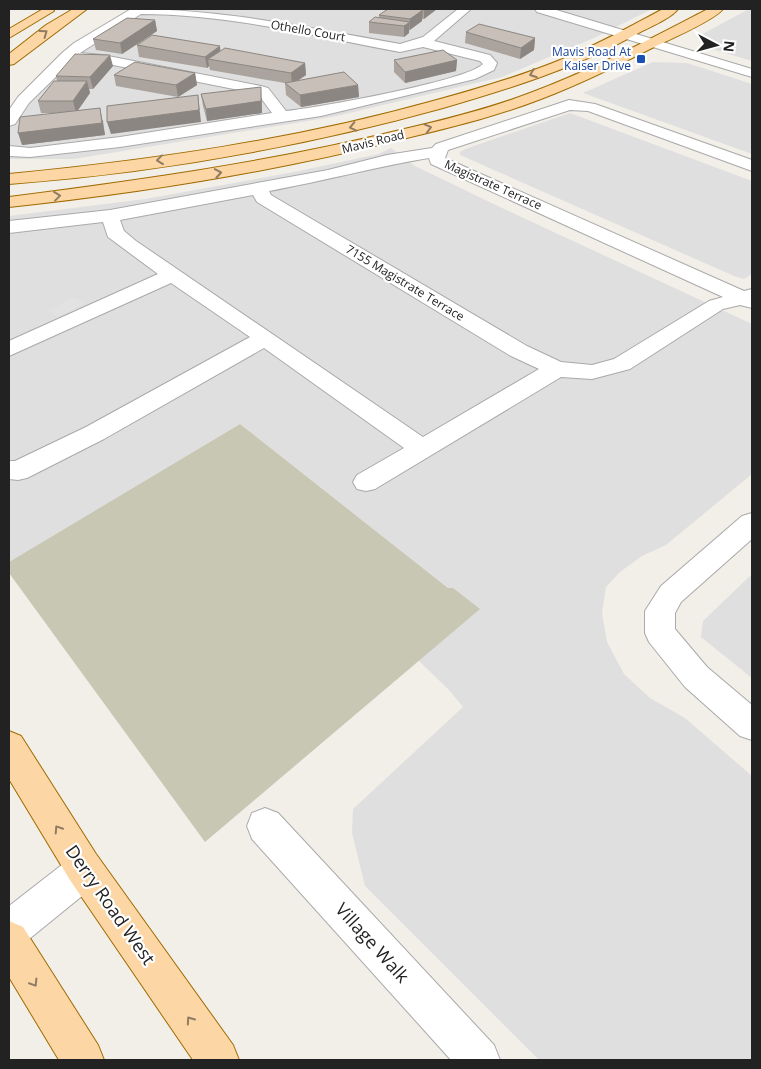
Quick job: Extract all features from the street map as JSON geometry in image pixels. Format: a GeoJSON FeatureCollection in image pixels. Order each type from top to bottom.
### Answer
{"type":"FeatureCollection","features":[{"type":"Feature","properties":{"kind":"main road"},"geometry":{"type":"LineString","coordinates":[[9,34],[52,9]]}},
{"type":"Feature","properties":{"kind":"main road"},"geometry":{"type":"LineString","coordinates":[[9,61],[51,28],[81,9]]}},
{"type":"Feature","properties":{"kind":"main road","name":"Mavis Road"},"geometry":{"type":"LineString","coordinates":[[9,179],[261,145],[400,116],[499,87],[585,55],[672,9]]}},
{"type":"Feature","properties":{"kind":"main road","name":"Mavis Road"},"geometry":{"type":"LineString","coordinates":[[9,202],[186,179],[328,153],[385,140],[501,108],[550,91],[615,62],[717,9]]}},
{"type":"Feature","properties":{"kind":"main road","name":"Derry Road West"},"geometry":{"type":"LineString","coordinates":[[9,747],[38,798],[85,870],[218,1060]]}},
{"type":"Feature","properties":{"kind":"main road"},"geometry":{"type":"LineString","coordinates":[[9,941],[83,1060]]}},
{"type":"Feature","properties":{"kind":"street","name":"Othello Court"},"geometry":{"type":"LineString","coordinates":[[138,10],[161,10],[253,21],[400,48],[423,43],[465,9]]}},
{"type":"Feature","properties":{"kind":"street"},"geometry":{"type":"LineString","coordinates":[[540,9],[752,73]]}},
{"type":"Feature","properties":{"kind":"street"},"geometry":{"type":"LineString","coordinates":[[9,121],[23,100],[67,56],[79,46],[138,10]]}},
{"type":"Feature","properties":{"kind":"street"},"geometry":{"type":"LineString","coordinates":[[9,151],[26,152],[85,146],[234,126],[282,116],[312,114],[471,75],[489,67],[490,63],[485,58],[423,43]]}},
{"type":"Feature","properties":{"kind":"street"},"geometry":{"type":"LineString","coordinates":[[67,56],[103,59],[256,89],[263,91],[282,116]]}},
{"type":"Feature","properties":{"kind":"street","name":"Magistrate Terrace"},"geometry":{"type":"LineString","coordinates":[[749,298],[437,160],[437,152],[442,147],[569,105],[590,107],[752,166]]}},
{"type":"Feature","properties":{"kind":"street"},"geometry":{"type":"LineString","coordinates":[[9,227],[110,216],[329,175],[387,160],[437,152]]}},
{"type":"Feature","properties":{"kind":"street","name":"7155 Magistrate Terrace"},"geometry":{"type":"LineString","coordinates":[[259,188],[263,198],[519,351],[558,369],[592,372],[622,364],[716,305],[749,298]]}},
{"type":"Feature","properties":{"kind":"street"},"geometry":{"type":"LineString","coordinates":[[110,216],[115,233],[129,246],[265,338],[422,449]]}},
{"type":"Feature","properties":{"kind":"street"},"geometry":{"type":"LineString","coordinates":[[9,350],[172,275]]}},
{"type":"Feature","properties":{"kind":"street"},"geometry":{"type":"LineString","coordinates":[[9,470],[18,471],[95,433],[265,338]]}},
{"type":"Feature","properties":{"kind":"street"},"geometry":{"type":"LineString","coordinates":[[366,482],[558,369]]}},
{"type":"Feature","properties":{"kind":"street"},"geometry":{"type":"LineString","coordinates":[[752,522],[670,594],[660,611],[660,633],[696,677],[752,725]]}},
{"type":"Feature","properties":{"kind":"street","name":"Village Walk"},"geometry":{"type":"LineString","coordinates":[[265,826],[479,1060]]}},
{"type":"Feature","properties":{"kind":"street"},"geometry":{"type":"LineString","coordinates":[[9,930],[85,870]]}},
{"type":"Feature","properties":{"kind":"shaded area"},"geometry":{"type":"Polygon","coordinates":[[[134,9],[652,9],[596,37],[502,77],[332,117],[74,159],[9,159],[9,117],[66,49],[134,9]]]}},
{"type":"Feature","properties":{"kind":"shaded area"},"geometry":{"type":"Polygon","coordinates":[[[749,9],[752,10],[752,61],[705,47],[697,37],[749,9]]]}},
{"type":"Feature","properties":{"kind":"shaded area"},"geometry":{"type":"Polygon","coordinates":[[[653,62],[687,63],[752,84],[752,154],[583,93],[653,62]]]}},
{"type":"Feature","properties":{"kind":"shaded area"},"geometry":{"type":"Polygon","coordinates":[[[570,113],[752,181],[752,274],[744,279],[734,276],[460,155],[460,152],[465,149],[570,113]]]}},
{"type":"Feature","properties":{"kind":"shaded area"},"geometry":{"type":"Polygon","coordinates":[[[391,148],[415,166],[752,324],[752,474],[666,545],[642,556],[620,572],[606,587],[602,613],[607,642],[624,674],[650,698],[685,718],[752,776],[752,1060],[539,1060],[365,886],[352,833],[353,809],[463,707],[449,690],[419,661],[453,589],[448,588],[240,424],[9,562],[9,216],[145,199],[294,172],[379,154],[391,148]]]}},
{"type":"Feature","properties":{"kind":"shaded area"},"geometry":{"type":"Polygon","coordinates":[[[75,297],[84,304],[57,317],[48,310],[75,297]]]}},
{"type":"Feature","properties":{"kind":"shaded area"},"geometry":{"type":"Polygon","coordinates":[[[240,424],[448,588],[453,588],[480,609],[205,842],[9,573],[9,562],[240,424]]]}},
{"type":"Feature","properties":{"kind":"shaded area"},"geometry":{"type":"Polygon","coordinates":[[[752,574],[752,678],[701,637],[703,621],[752,574]]]}},
{"type":"Feature","properties":{"kind":"building"},"geometry":{"type":"Polygon","coordinates":[[[388,9],[423,10],[410,19],[379,15],[388,9]]]}},
{"type":"Feature","properties":{"kind":"building"},"geometry":{"type":"Polygon","coordinates":[[[375,17],[410,22],[404,26],[369,22],[375,17]]]}},
{"type":"Feature","properties":{"kind":"building"},"geometry":{"type":"Polygon","coordinates":[[[127,18],[155,20],[120,43],[93,39],[127,18]]]}},
{"type":"Feature","properties":{"kind":"building"},"geometry":{"type":"Polygon","coordinates":[[[479,24],[535,38],[521,48],[466,32],[479,24]]]}},
{"type":"Feature","properties":{"kind":"building"},"geometry":{"type":"Polygon","coordinates":[[[152,35],[220,46],[205,57],[137,45],[152,35]]]}},
{"type":"Feature","properties":{"kind":"building"},"geometry":{"type":"Polygon","coordinates":[[[225,48],[305,63],[291,73],[208,59],[225,48]]]}},
{"type":"Feature","properties":{"kind":"building"},"geometry":{"type":"Polygon","coordinates":[[[443,50],[457,60],[405,72],[394,60],[443,50]]]}},
{"type":"Feature","properties":{"kind":"building"},"geometry":{"type":"Polygon","coordinates":[[[75,54],[110,55],[90,77],[56,76],[75,54]]]}},
{"type":"Feature","properties":{"kind":"building"},"geometry":{"type":"Polygon","coordinates":[[[135,62],[195,73],[176,85],[114,75],[135,62]]]}},
{"type":"Feature","properties":{"kind":"building"},"geometry":{"type":"Polygon","coordinates":[[[344,72],[358,85],[300,95],[285,83],[344,72]]]}},
{"type":"Feature","properties":{"kind":"building"},"geometry":{"type":"Polygon","coordinates":[[[54,81],[87,81],[73,101],[38,101],[54,81]]]}},
{"type":"Feature","properties":{"kind":"building"},"geometry":{"type":"Polygon","coordinates":[[[261,87],[261,101],[206,109],[201,94],[261,87]]]}},
{"type":"Feature","properties":{"kind":"building"},"geometry":{"type":"Polygon","coordinates":[[[198,95],[199,110],[107,122],[107,106],[198,95]]]}},
{"type":"Feature","properties":{"kind":"building"},"geometry":{"type":"Polygon","coordinates":[[[100,108],[102,123],[18,133],[20,117],[100,108]]]}},
{"type":"Feature","properties":{"kind":"place","name":"Mavis Road At Kaiser Drive"},"geometry":{"type":"Point","coordinates":[641,59]}}]}
